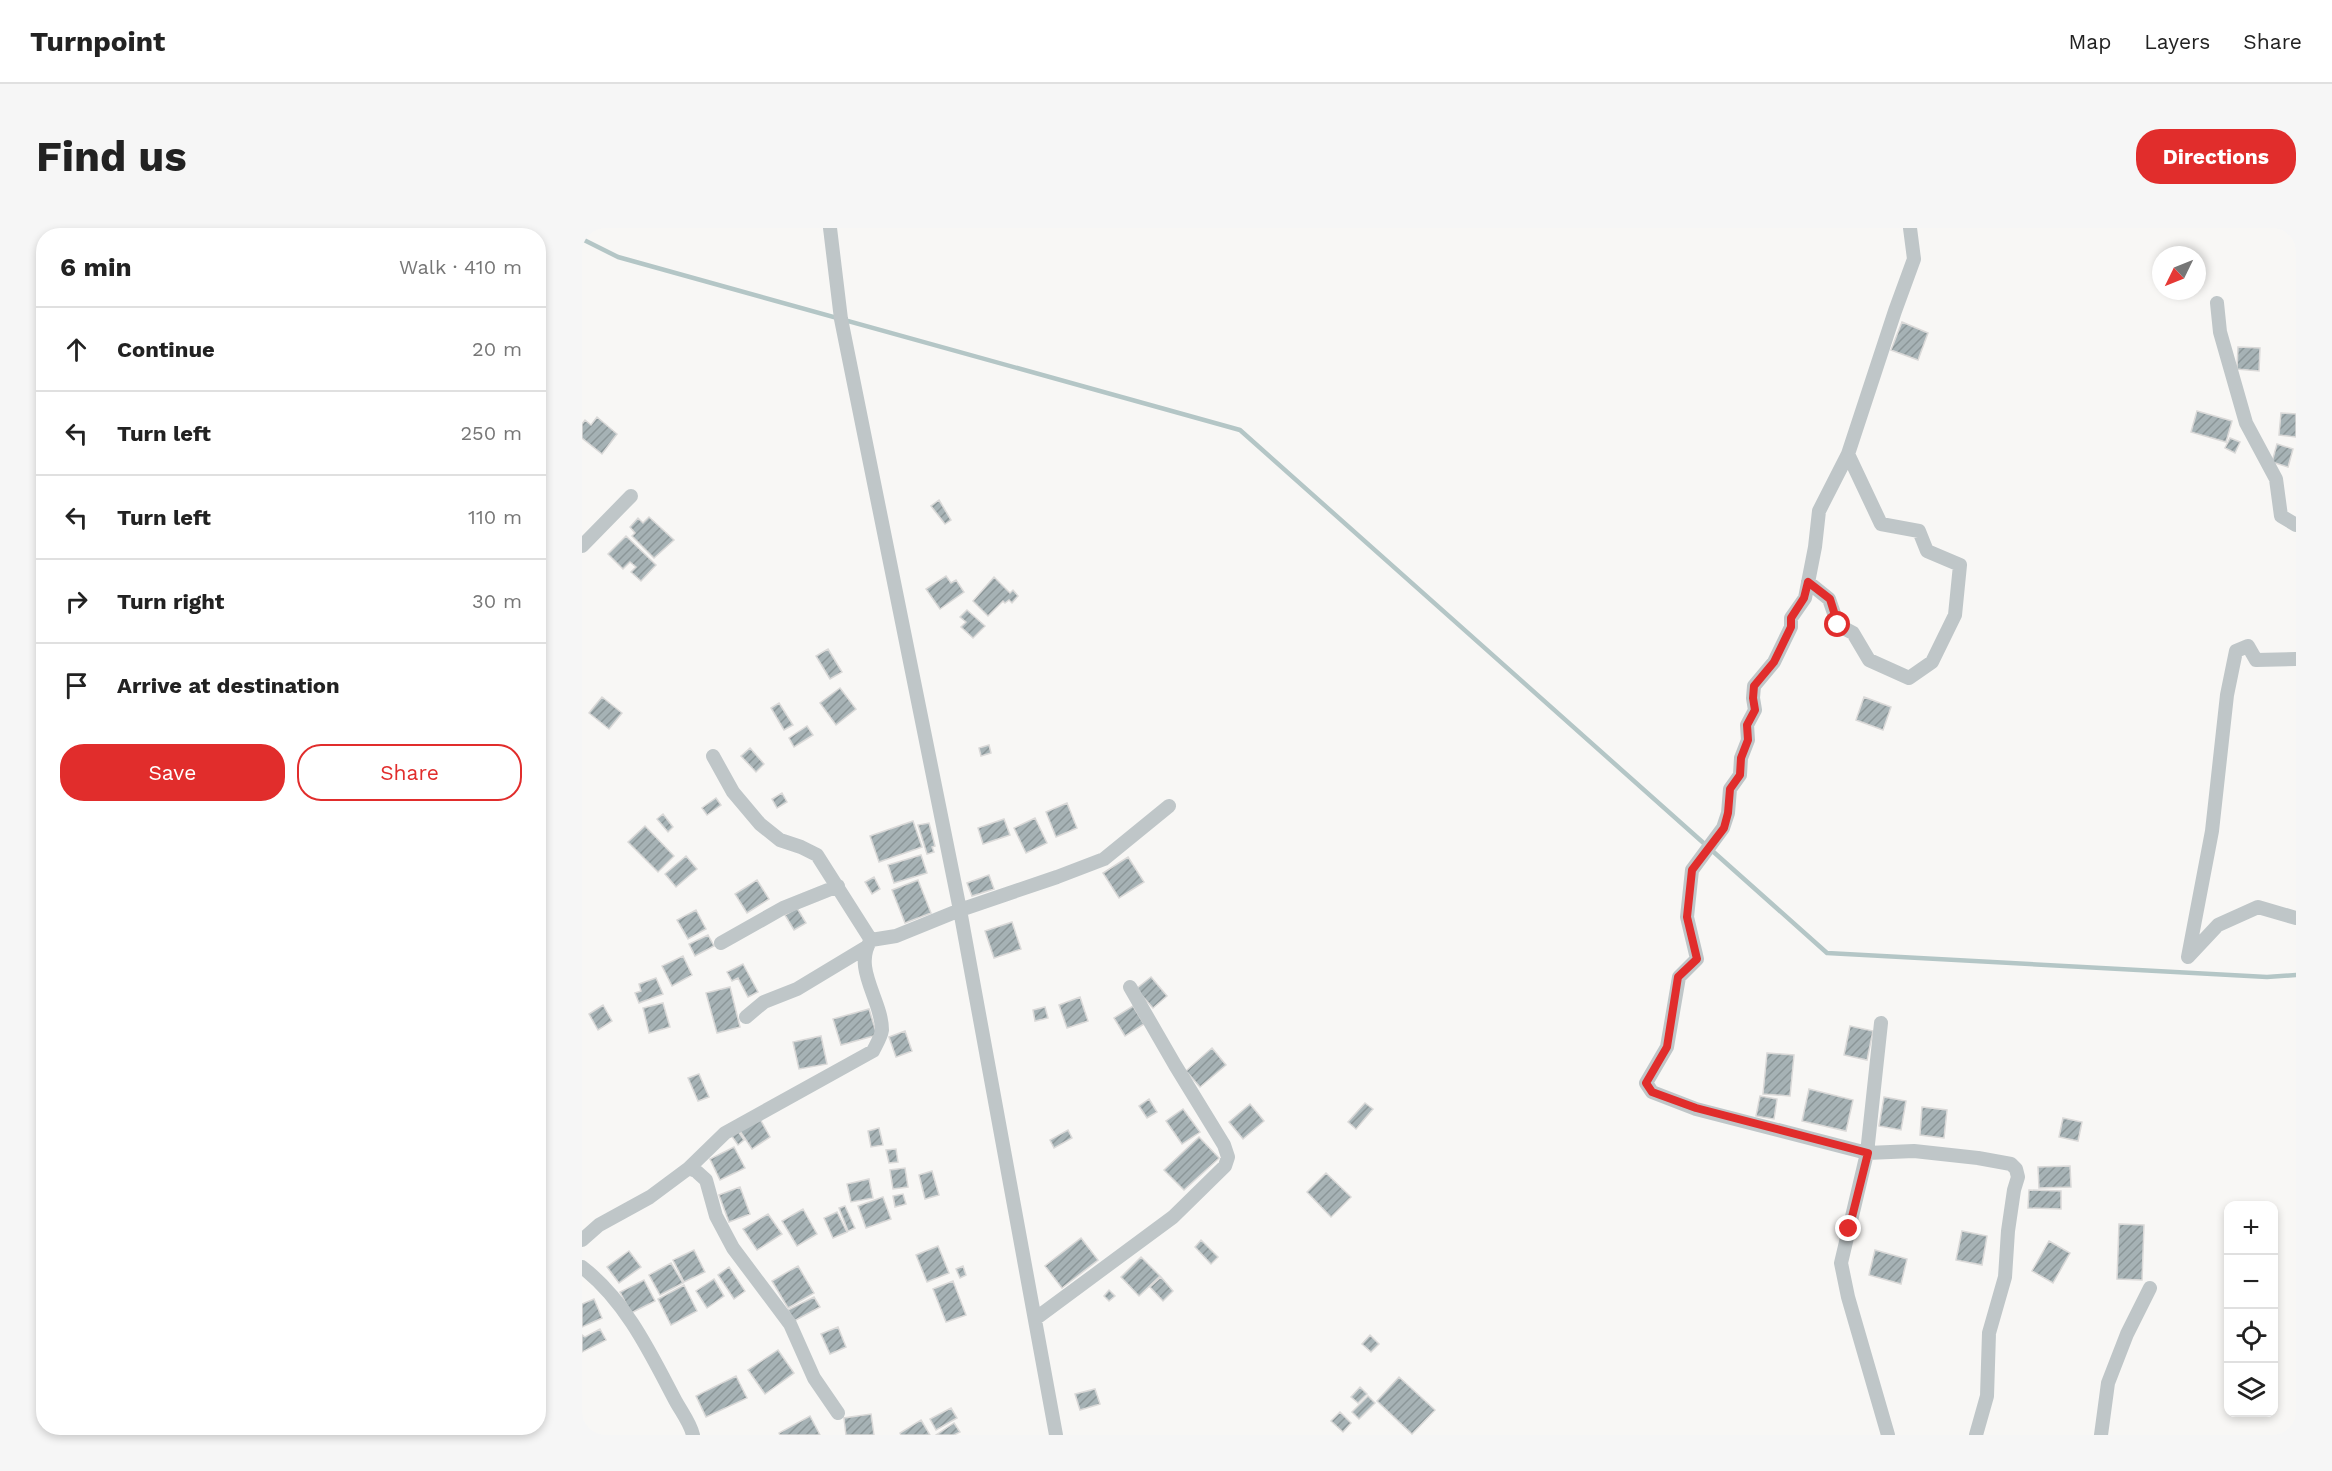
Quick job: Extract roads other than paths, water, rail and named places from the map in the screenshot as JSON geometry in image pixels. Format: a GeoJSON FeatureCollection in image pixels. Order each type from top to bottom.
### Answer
{"type":"FeatureCollection","features":[{"type":"Feature","properties":{"kind":"street"},"geometry":{"type":"LineString","coordinates":[[830,228],[841,319],[960,910],[1056,1435]]}},
{"type":"Feature","properties":{"kind":"street"},"geometry":{"type":"LineString","coordinates":[[1910,228],[1914,259],[1891,321],[1848,454],[1819,512],[1804,598],[1791,618],[1791,627],[1774,662],[1754,686],[1755,710],[1747,725],[1748,740],[1741,758],[1740,775],[1730,789],[1724,828],[1692,870],[1687,917],[1697,959],[1678,977],[1667,1047],[1646,1083],[1652,1092],[1696,1108],[1868,1153],[1914,1151],[1978,1158],[2011,1164],[2016,1169],[2018,1177],[2008,1231],[2005,1276],[1989,1333],[1987,1396],[1976,1435]]}},
{"type":"Feature","properties":{"kind":"street"},"geometry":{"type":"LineString","coordinates":[[2217,303],[2220,332],[2246,423],[2276,479],[2281,516],[2296,525]]}},
{"type":"Feature","properties":{"kind":"street"},"geometry":{"type":"LineString","coordinates":[[1808,582],[1830,599],[1838,625],[1853,633],[1869,660],[1909,678],[1932,662],[1955,615],[1960,565],[1927,551],[1919,531],[1881,524],[1848,454]]}},
{"type":"Feature","properties":{"kind":"street"},"geometry":{"type":"LineString","coordinates":[[582,546],[632,496]]}},
{"type":"Feature","properties":{"kind":"street"},"geometry":{"type":"LineString","coordinates":[[2296,659],[2256,660],[2248,646],[2236,651],[2227,695],[2212,831],[2188,957],[2218,926],[2258,907],[2296,918]]}},
{"type":"Feature","properties":{"kind":"street"},"geometry":{"type":"LineString","coordinates":[[582,1240],[599,1225],[650,1197],[689,1168],[725,1133],[873,1051],[882,1032],[880,1012],[864,968],[868,944],[838,886],[817,855],[780,840],[760,824],[733,792],[713,756]]}},
{"type":"Feature","properties":{"kind":"street"},"geometry":{"type":"LineString","coordinates":[[746,1017],[764,1002],[797,989],[868,944],[896,936],[960,910],[1057,877],[1104,858],[1169,806]]}},
{"type":"Feature","properties":{"kind":"street"},"geometry":{"type":"LineString","coordinates":[[721,943],[783,908],[838,886]]}},
{"type":"Feature","properties":{"kind":"street"},"geometry":{"type":"LineString","coordinates":[[1035,1319],[1173,1217],[1225,1166],[1228,1158],[1224,1145],[1174,1065],[1131,987]]}},
{"type":"Feature","properties":{"kind":"street"},"geometry":{"type":"LineString","coordinates":[[1881,1023],[1868,1153],[1841,1263],[1848,1297],[1888,1435]]}},
{"type":"Feature","properties":{"kind":"street"},"geometry":{"type":"LineString","coordinates":[[689,1168],[706,1180],[716,1216],[733,1248],[790,1324],[814,1378],[838,1413]]}},
{"type":"Feature","properties":{"kind":"street"},"geometry":{"type":"LineString","coordinates":[[582,1267],[616,1301],[644,1339],[691,1427],[693,1435]]}},
{"type":"Feature","properties":{"kind":"street"},"geometry":{"type":"LineString","coordinates":[[2101,1435],[2108,1383],[2127,1334],[2150,1288]]}},
{"type":"Feature","properties":{"kind":"waterway"},"geometry":{"type":"LineString","coordinates":[[582,239],[618,257],[1240,430],[1827,953],[2267,977],[2296,975]]}}]}
